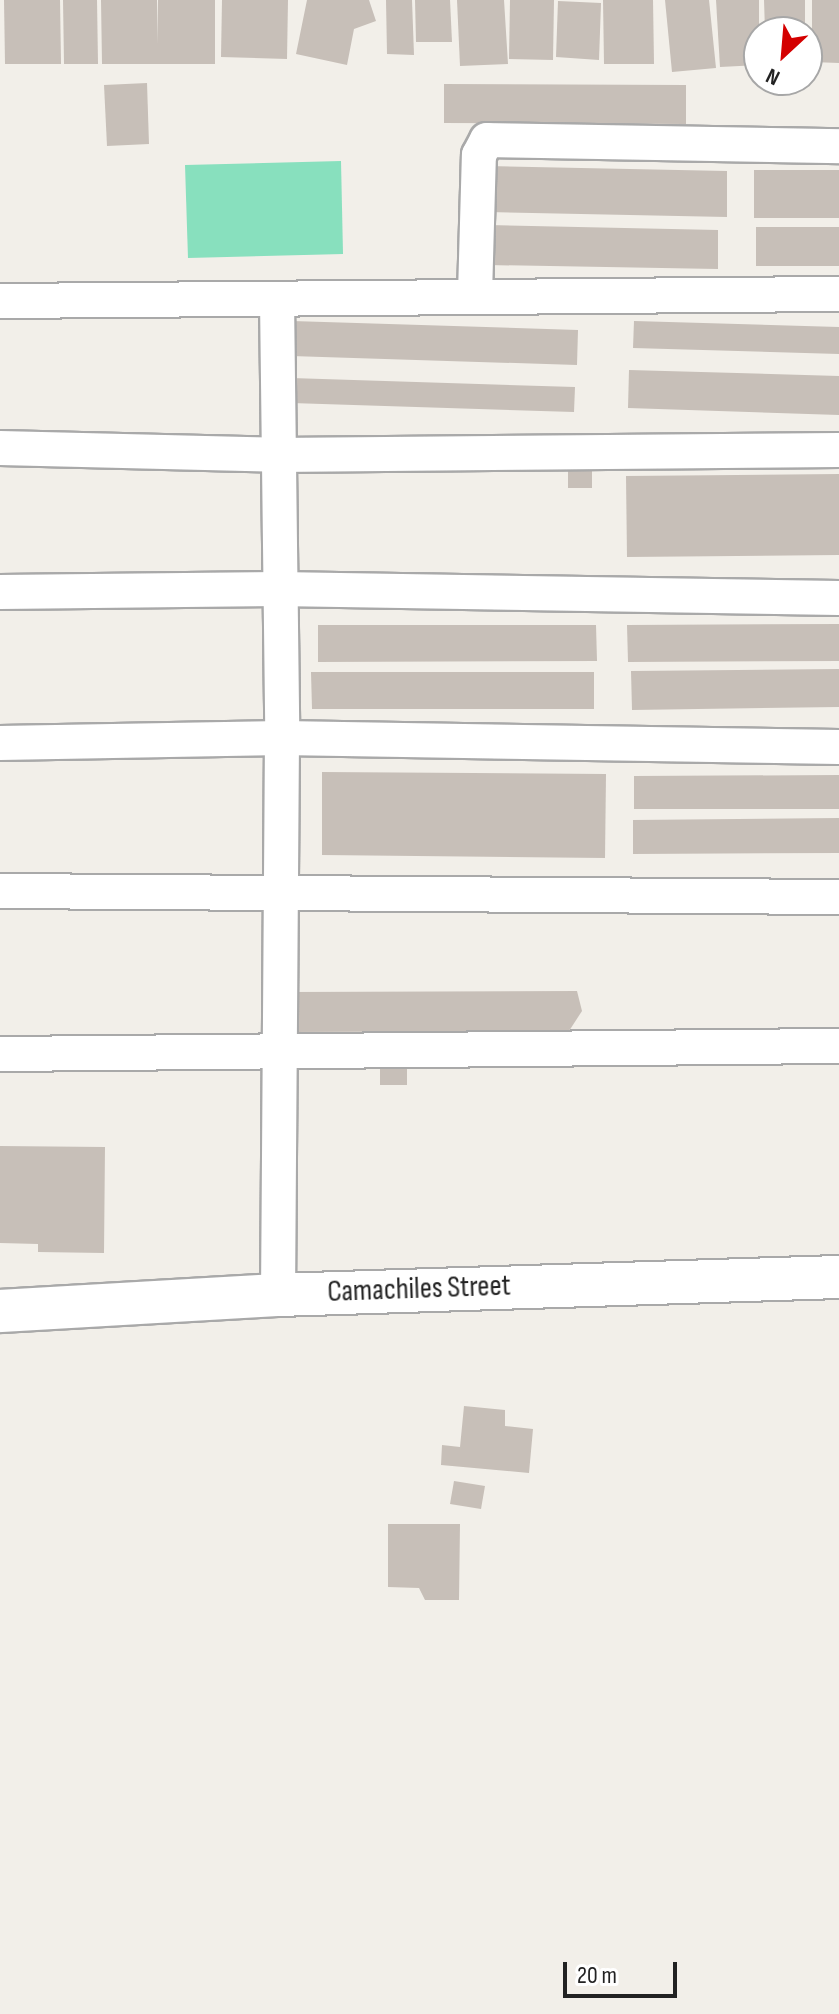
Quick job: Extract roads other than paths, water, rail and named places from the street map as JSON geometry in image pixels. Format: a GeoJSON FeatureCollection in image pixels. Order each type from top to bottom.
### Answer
{"type":"FeatureCollection","features":[{"type":"Feature","properties":{"kind":"street"},"geometry":{"type":"LineString","coordinates":[[475,295],[479,155],[487,140],[839,146]]}},
{"type":"Feature","properties":{"kind":"street"},"geometry":{"type":"LineString","coordinates":[[0,301],[839,294]]}},
{"type":"Feature","properties":{"kind":"street"},"geometry":{"type":"LineString","coordinates":[[277,299],[282,738],[277,1054],[278,1295]]}},
{"type":"Feature","properties":{"kind":"street"},"geometry":{"type":"LineString","coordinates":[[0,448],[277,455],[839,450]]}},
{"type":"Feature","properties":{"kind":"street"},"geometry":{"type":"LineString","coordinates":[[0,592],[278,589],[839,598]]}},
{"type":"Feature","properties":{"kind":"street"},"geometry":{"type":"LineString","coordinates":[[0,743],[282,738],[839,747]]}},
{"type":"Feature","properties":{"kind":"street"},"geometry":{"type":"LineString","coordinates":[[0,891],[839,897]]}},
{"type":"Feature","properties":{"kind":"street"},"geometry":{"type":"LineString","coordinates":[[0,1054],[277,1054],[839,1046]]}},
{"type":"Feature","properties":{"kind":"street","name":"Camachiles Street"},"geometry":{"type":"LineString","coordinates":[[0,1311],[278,1295],[839,1277]]}}]}
